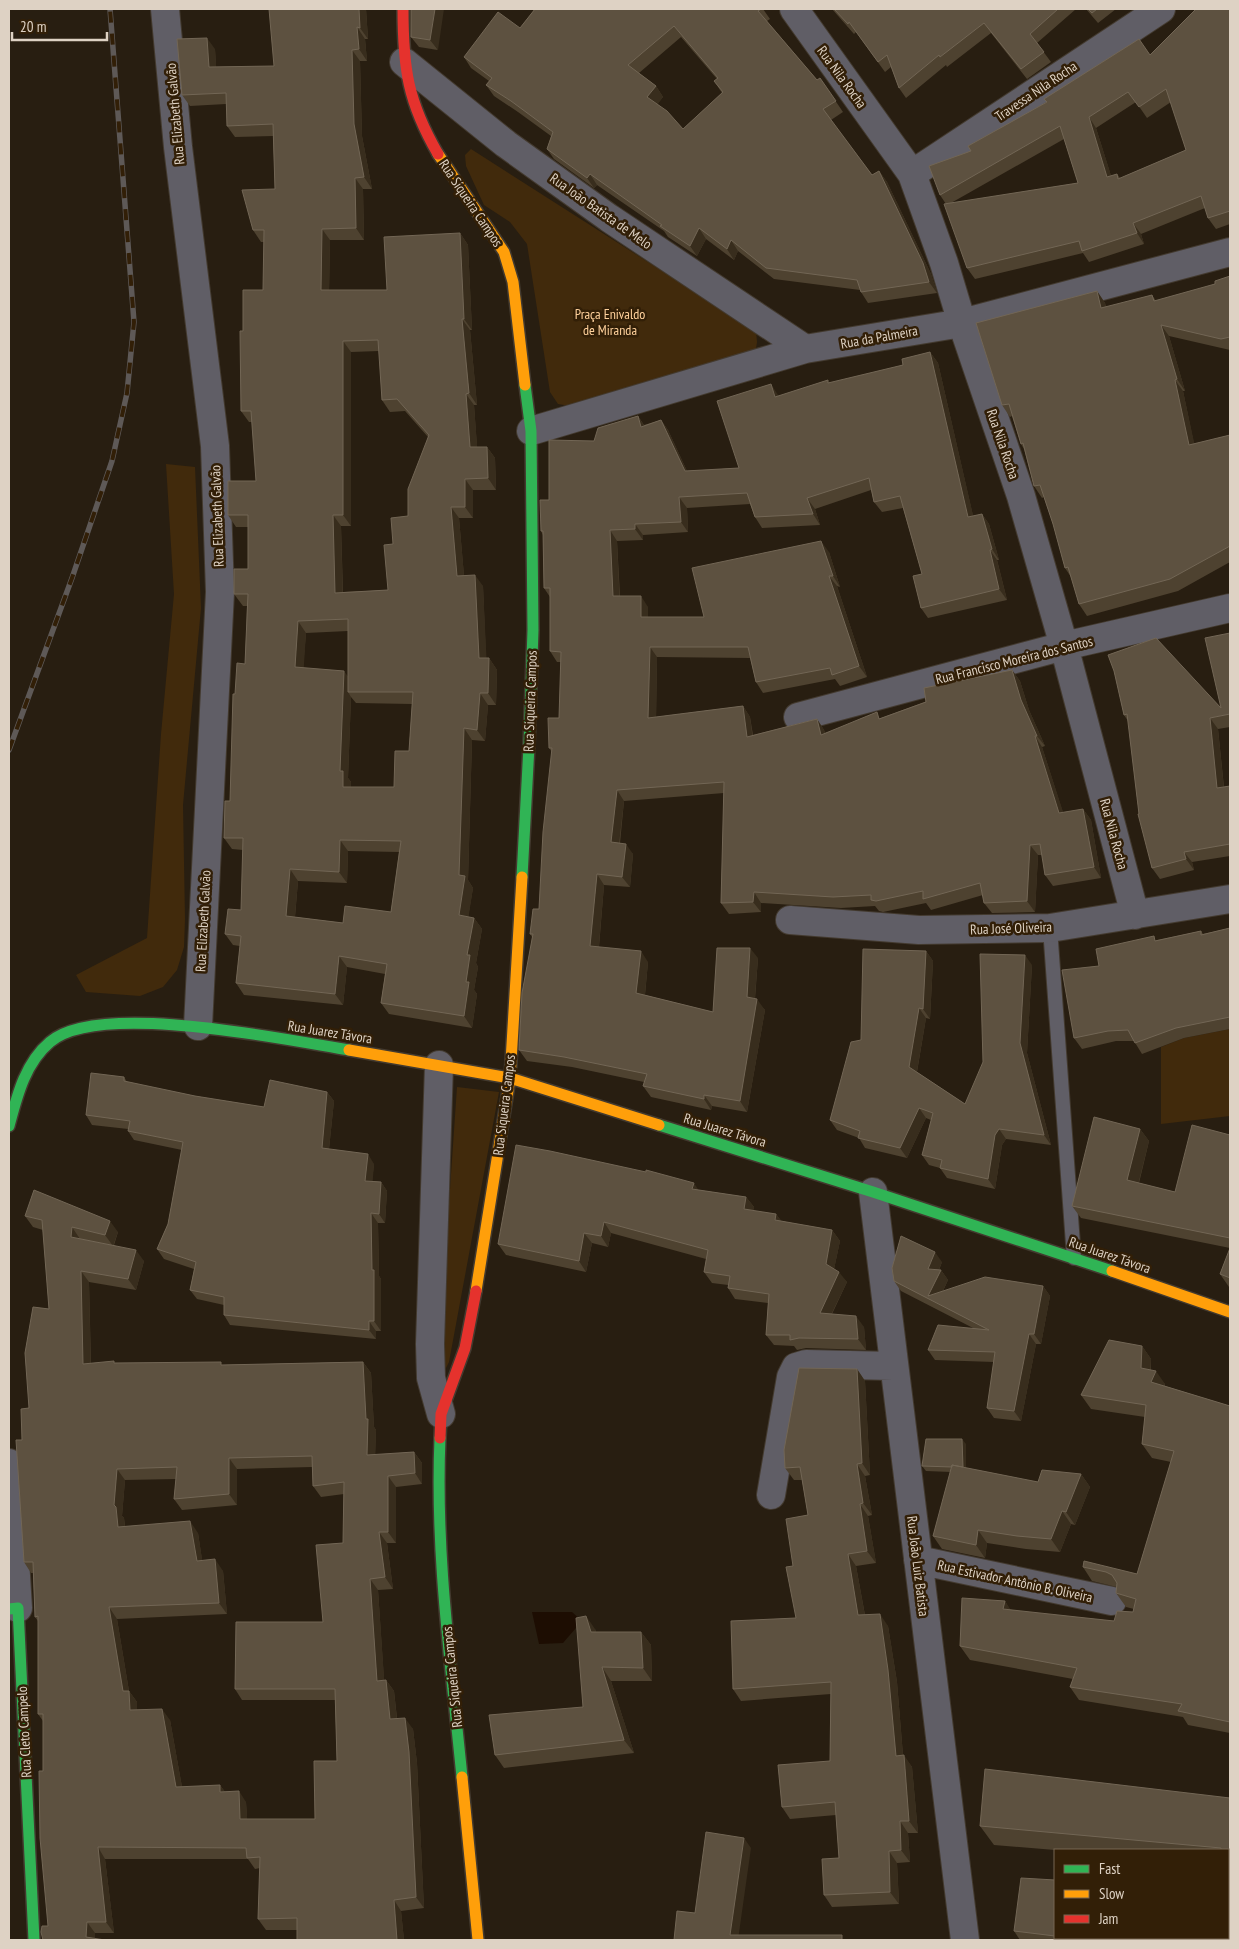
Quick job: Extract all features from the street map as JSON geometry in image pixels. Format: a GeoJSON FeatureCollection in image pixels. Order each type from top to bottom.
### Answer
{"type":"FeatureCollection","features":[{"type":"Feature","properties":{"kind":"street","name":"Rua Elizabeth Galvão"},"geometry":{"type":"LineString","coordinates":[[165,9],[178,147],[215,446],[220,592],[198,1026]]}},
{"type":"Feature","properties":{"kind":"street","name":"Rua Siqueira Campos"},"geometry":{"type":"LineString","coordinates":[[403,9],[404,62],[411,94],[431,146],[493,235],[506,258],[513,282],[531,431],[532,630],[529,746],[510,1078],[472,1319],[465,1348],[441,1414],[438,1487],[441,1559],[478,1940]]}},
{"type":"Feature","properties":{"kind":"street","name":"Rua Nila Rocha"},"geometry":{"type":"LineString","coordinates":[[794,9],[912,174],[1021,496],[1064,646],[1135,915]]}},
{"type":"Feature","properties":{"kind":"street","name":"Travessa Nila Rocha"},"geometry":{"type":"LineString","coordinates":[[912,174],[1161,9]]}},
{"type":"Feature","properties":{"kind":"street","name":"Rua João Batista de Melo"},"geometry":{"type":"LineString","coordinates":[[404,62],[506,144],[609,218],[805,349]]}},
{"type":"Feature","properties":{"kind":"street","name":"Rua da Palmeira"},"geometry":{"type":"LineString","coordinates":[[531,431],[805,349],[962,323],[1230,252]]}},
{"type":"Feature","properties":{"kind":"street","name":"Rua Francisco Moreira dos Santos"},"geometry":{"type":"LineString","coordinates":[[798,717],[1064,646],[1230,608]]}},
{"type":"Feature","properties":{"kind":"street","name":"Rua José Oliveira"},"geometry":{"type":"LineString","coordinates":[[790,920],[918,930],[1050,928],[1230,899]]}},
{"type":"Feature","properties":{"kind":"street"},"geometry":{"type":"LineString","coordinates":[[9,1126],[18,1091],[34,1060],[51,1041],[74,1029],[100,1024],[198,1026]]}},
{"type":"Feature","properties":{"kind":"street","name":"Rua Juarez Távora"},"geometry":{"type":"LineString","coordinates":[[198,1026],[439,1064],[510,1078],[873,1192],[1230,1312]]}},
{"type":"Feature","properties":{"kind":"street","name":"Rua Siqueira Campos"},"geometry":{"type":"LineString","coordinates":[[439,1064],[430,1344],[431,1378],[441,1414]]}},
{"type":"Feature","properties":{"kind":"street","name":"Rua João Luiz Batista"},"geometry":{"type":"LineString","coordinates":[[873,1192],[965,1940]]}},
{"type":"Feature","properties":{"kind":"street"},"geometry":{"type":"LineString","coordinates":[[771,1495],[792,1377],[796,1367],[806,1364],[893,1366]]}},
{"type":"Feature","properties":{"kind":"street","name":"Rua Cleto Campelo"},"geometry":{"type":"LineString","coordinates":[[9,1464],[13,1608],[34,1940]]}},
{"type":"Feature","properties":{"kind":"street","name":"Rua Estivador Antônio B. Oliveira"},"geometry":{"type":"LineString","coordinates":[[918,1560],[1112,1601]]}},
{"type":"Feature","properties":{"kind":"lane"},"geometry":{"type":"LineString","coordinates":[[1050,928],[1074,1258]]}},
{"type":"Feature","properties":{"kind":"green space","name":"Praça Enivaldo de Miranda"},"geometry":{"type":"Polygon","coordinates":[[[471,149],[756,331],[755,355],[570,406],[558,404],[550,392],[527,244],[510,222],[484,205],[466,166],[465,155],[471,149]]]}},
{"type":"Feature","properties":{"kind":"green space"},"geometry":{"type":"Polygon","coordinates":[[[166,464],[195,467],[201,608],[183,805],[184,947],[177,970],[163,987],[140,996],[86,992],[76,975],[147,938],[161,734],[174,594],[166,464]]]}},
{"type":"Feature","properties":{"kind":"green space"},"geometry":{"type":"Polygon","coordinates":[[[1230,1029],[1230,1116],[1161,1124],[1161,1047],[1184,1038],[1230,1029]]]}},
{"type":"Feature","properties":{"kind":"green space"},"geometry":{"type":"Polygon","coordinates":[[[457,1087],[499,1092],[449,1362],[446,1368],[438,1364],[457,1087]]]}},
{"type":"Feature","properties":{"kind":"shaded area"},"geometry":{"type":"Polygon","coordinates":[[[532,1612],[572,1612],[582,1621],[563,1643],[539,1644],[532,1612]]]}},
{"type":"Feature","properties":{"kind":"building"},"geometry":{"type":"Polygon","coordinates":[[[269,9],[359,9],[360,28],[357,27],[359,49],[352,50],[354,124],[364,177],[355,178],[356,228],[322,229],[321,290],[387,290],[384,237],[460,233],[464,319],[462,319],[469,393],[466,394],[470,447],[487,447],[488,478],[465,479],[465,507],[451,507],[457,576],[475,575],[479,658],[489,658],[488,693],[480,693],[477,730],[464,728],[459,875],[465,876],[459,915],[474,918],[467,955],[470,955],[466,982],[469,982],[464,1016],[381,1003],[387,964],[339,956],[335,994],[236,983],[241,936],[225,934],[228,909],[241,910],[243,838],[224,838],[225,801],[230,801],[233,694],[235,694],[237,663],[245,664],[248,594],[234,594],[234,569],[248,569],[248,515],[228,515],[228,481],[256,481],[251,411],[241,411],[240,331],[243,331],[243,290],[263,290],[264,230],[253,230],[242,190],[275,189],[273,124],[227,126],[226,93],[182,95],[177,39],[207,38],[209,67],[274,66],[269,9]],[[378,340],[343,341],[343,515],[333,515],[335,593],[388,590],[384,545],[393,544],[391,518],[408,516],[408,489],[429,435],[397,399],[382,400],[378,340]],[[348,619],[298,621],[295,667],[344,671],[340,771],[343,771],[343,787],[394,787],[395,751],[409,751],[413,692],[348,692],[348,619]],[[340,840],[339,872],[290,869],[286,916],[343,923],[345,906],[391,912],[401,841],[340,840]]]}},
{"type":"Feature","properties":{"kind":"building"},"geometry":{"type":"Polygon","coordinates":[[[411,9],[435,9],[430,40],[411,37],[411,9]]]}},
{"type":"Feature","properties":{"kind":"building"},"geometry":{"type":"Polygon","coordinates":[[[535,9],[761,9],[758,11],[817,80],[820,78],[836,101],[823,109],[872,175],[879,171],[923,263],[929,282],[861,292],[857,280],[766,268],[731,240],[727,249],[699,228],[690,246],[590,174],[587,178],[547,149],[553,132],[486,85],[492,78],[464,57],[498,12],[520,28],[535,9]],[[674,26],[628,65],[656,86],[647,97],[667,111],[683,129],[723,92],[714,81],[718,78],[674,26]]]}},
{"type":"Feature","properties":{"kind":"building"},"geometry":{"type":"Polygon","coordinates":[[[834,9],[1058,9],[1030,34],[1044,52],[1021,69],[984,23],[940,57],[939,55],[899,88],[887,55],[878,62],[849,22],[848,24],[834,9]]]}},
{"type":"Feature","properties":{"kind":"building"},"geometry":{"type":"Polygon","coordinates":[[[1088,9],[1097,9],[1092,13],[1088,9]]]}},
{"type":"Feature","properties":{"kind":"building"},"geometry":{"type":"Polygon","coordinates":[[[1196,9],[1230,9],[1230,211],[1208,218],[1201,196],[1133,223],[1137,233],[1082,251],[1079,241],[967,268],[944,204],[1078,183],[1060,126],[940,195],[929,166],[971,151],[968,146],[1047,102],[1044,99],[1139,39],[1150,55],[1196,9]],[[1166,89],[1139,107],[1128,92],[1089,117],[1107,177],[1117,174],[1118,179],[1186,150],[1166,89]]]}},
{"type":"Feature","properties":{"kind":"building"},"geometry":{"type":"Polygon","coordinates":[[[1230,276],[1230,337],[1221,339],[1161,325],[1177,379],[1175,380],[1189,445],[1230,435],[1230,546],[1170,579],[1079,604],[1068,567],[1065,568],[1040,485],[1034,486],[1023,443],[1021,444],[1009,404],[1002,405],[976,323],[1097,291],[1101,308],[1152,295],[1154,301],[1215,284],[1215,281],[1230,276]]]}},
{"type":"Feature","properties":{"kind":"building"},"geometry":{"type":"Polygon","coordinates":[[[930,352],[968,517],[982,514],[992,549],[990,550],[999,589],[921,608],[913,576],[922,574],[900,496],[874,502],[869,478],[807,498],[813,514],[755,517],[747,493],[679,497],[681,522],[635,524],[635,529],[610,530],[613,596],[641,596],[641,617],[704,617],[692,568],[821,541],[833,576],[829,576],[859,666],[832,675],[830,668],[756,682],[748,647],[650,647],[648,718],[743,706],[747,737],[817,719],[821,735],[877,712],[879,719],[926,702],[924,688],[1012,670],[1021,700],[1037,736],[1035,736],[1059,813],[1083,809],[1094,867],[1045,875],[1040,844],[1030,845],[1027,901],[984,903],[980,883],[923,899],[923,891],[876,901],[871,900],[871,895],[833,897],[754,892],[753,902],[721,903],[724,782],[617,790],[611,842],[626,844],[622,877],[597,874],[590,946],[641,951],[636,993],[713,1012],[717,948],[750,948],[747,997],[757,999],[740,1101],[704,1095],[704,1099],[643,1086],[647,1074],[519,1050],[522,993],[533,934],[530,934],[533,909],[539,909],[543,832],[552,748],[549,748],[548,718],[559,718],[561,652],[550,651],[550,588],[544,588],[543,531],[541,531],[540,500],[549,500],[549,440],[594,441],[598,428],[638,416],[641,427],[661,420],[685,471],[739,468],[717,401],[771,384],[775,397],[828,380],[828,383],[903,365],[902,359],[930,352]]]}},
{"type":"Feature","properties":{"kind":"building"},"geometry":{"type":"Polygon","coordinates":[[[1230,633],[1230,714],[1210,718],[1217,788],[1230,786],[1230,844],[1184,852],[1186,859],[1152,868],[1138,814],[1127,714],[1124,715],[1114,671],[1108,655],[1156,638],[1221,708],[1205,638],[1230,633]]]}},
{"type":"Feature","properties":{"kind":"building"},"geometry":{"type":"Polygon","coordinates":[[[1230,928],[1230,1017],[1176,1028],[1135,1043],[1128,1030],[1108,1031],[1074,1038],[1062,970],[1099,966],[1096,949],[1154,936],[1155,941],[1201,931],[1201,935],[1230,928]]]}},
{"type":"Feature","properties":{"kind":"building"},"geometry":{"type":"Polygon","coordinates":[[[863,949],[926,951],[923,1009],[919,1008],[909,1067],[965,1104],[983,1062],[980,954],[1025,955],[1020,1043],[1044,1135],[999,1129],[995,1135],[988,1179],[940,1168],[942,1160],[922,1155],[933,1113],[919,1108],[900,1148],[858,1138],[860,1131],[830,1120],[851,1042],[861,1040],[863,949]]]}},
{"type":"Feature","properties":{"kind":"building"},"geometry":{"type":"Polygon","coordinates":[[[91,1073],[124,1077],[124,1081],[195,1096],[264,1107],[270,1080],[327,1092],[322,1148],[368,1154],[365,1181],[381,1182],[379,1214],[371,1213],[374,1321],[369,1321],[369,1330],[224,1315],[224,1297],[190,1290],[196,1262],[157,1249],[168,1224],[183,1142],[128,1131],[130,1121],[86,1115],[91,1073]]]}},
{"type":"Feature","properties":{"kind":"building"},"geometry":{"type":"Polygon","coordinates":[[[1094,1117],[1140,1129],[1127,1180],[1175,1192],[1192,1125],[1230,1135],[1230,1238],[1072,1206],[1094,1117]]]}},
{"type":"Feature","properties":{"kind":"building"},"geometry":{"type":"Polygon","coordinates":[[[516,1145],[646,1172],[646,1170],[694,1183],[692,1189],[746,1197],[744,1209],[776,1214],[775,1220],[832,1230],[826,1264],[839,1272],[820,1313],[856,1316],[858,1339],[799,1338],[790,1340],[790,1335],[766,1335],[769,1294],[728,1288],[730,1276],[704,1272],[708,1250],[604,1222],[601,1236],[584,1233],[579,1261],[498,1244],[516,1145]]]}},
{"type":"Feature","properties":{"kind":"building"},"geometry":{"type":"Polygon","coordinates":[[[34,1190],[110,1221],[105,1235],[72,1227],[71,1237],[136,1250],[128,1279],[81,1271],[83,1364],[114,1361],[114,1363],[221,1362],[221,1365],[363,1362],[366,1419],[368,1419],[367,1455],[414,1452],[415,1473],[388,1476],[388,1532],[379,1532],[385,1577],[370,1579],[377,1681],[386,1680],[390,1719],[405,1718],[409,1752],[416,1897],[394,1900],[397,1940],[297,1940],[297,1918],[258,1919],[260,1857],[247,1858],[246,1848],[98,1847],[106,1922],[87,1922],[86,1937],[105,1940],[43,1940],[42,1926],[48,1926],[40,1838],[39,1771],[43,1771],[43,1714],[38,1714],[38,1616],[35,1617],[33,1562],[24,1562],[16,1440],[22,1440],[21,1409],[29,1408],[25,1353],[33,1307],[49,1309],[42,1220],[25,1216],[34,1190]],[[312,1456],[229,1458],[229,1494],[174,1499],[177,1467],[117,1469],[114,1505],[116,1507],[118,1527],[190,1521],[197,1561],[215,1559],[219,1603],[109,1607],[123,1691],[129,1691],[130,1710],[162,1709],[176,1787],[220,1785],[220,1792],[239,1791],[240,1819],[315,1819],[314,1761],[337,1761],[335,1689],[235,1689],[236,1622],[323,1622],[316,1545],[343,1543],[344,1482],[313,1486],[312,1456]]]}},
{"type":"Feature","properties":{"kind":"building"},"geometry":{"type":"Polygon","coordinates":[[[901,1236],[935,1252],[928,1269],[941,1270],[928,1296],[985,1277],[1043,1286],[1034,1334],[1029,1334],[1014,1411],[987,1408],[995,1352],[928,1350],[938,1325],[989,1330],[894,1281],[892,1268],[901,1236]]]}},
{"type":"Feature","properties":{"kind":"building"},"geometry":{"type":"Polygon","coordinates":[[[1230,1248],[1230,1278],[1220,1274],[1230,1248]]]}},
{"type":"Feature","properties":{"kind":"building"},"geometry":{"type":"Polygon","coordinates":[[[1109,1340],[1142,1346],[1141,1368],[1156,1371],[1151,1382],[1230,1406],[1230,1722],[1178,1711],[1182,1704],[1070,1687],[1077,1668],[960,1646],[962,1598],[1005,1601],[1003,1609],[1114,1621],[1117,1611],[1133,1612],[1136,1599],[1116,1593],[1117,1583],[1112,1575],[1083,1567],[1084,1561],[1137,1574],[1174,1451],[1142,1444],[1146,1405],[1081,1395],[1109,1340]]]}},
{"type":"Feature","properties":{"kind":"building"},"geometry":{"type":"Polygon","coordinates":[[[799,1368],[857,1369],[862,1463],[857,1464],[863,1503],[860,1504],[867,1551],[848,1554],[858,1615],[880,1614],[888,1670],[896,1756],[904,1755],[909,1821],[900,1821],[901,1850],[889,1851],[890,1892],[824,1895],[822,1859],[839,1858],[835,1802],[782,1807],[778,1765],[830,1761],[831,1682],[733,1689],[731,1621],[796,1618],[786,1567],[793,1566],[786,1519],[808,1515],[800,1467],[785,1468],[784,1450],[799,1368]]]}},
{"type":"Feature","properties":{"kind":"building"},"geometry":{"type":"Polygon","coordinates":[[[926,1439],[962,1439],[963,1467],[952,1465],[952,1467],[922,1466],[926,1439]]]}},
{"type":"Feature","properties":{"kind":"building"},"geometry":{"type":"Polygon","coordinates":[[[952,1465],[1038,1482],[1042,1470],[1081,1474],[1066,1512],[1062,1511],[1051,1539],[978,1530],[976,1545],[933,1536],[952,1465]]]}},
{"type":"Feature","properties":{"kind":"building"},"geometry":{"type":"Polygon","coordinates":[[[586,1616],[591,1632],[641,1632],[643,1668],[602,1667],[624,1740],[495,1755],[489,1715],[583,1707],[576,1618],[586,1616]]]}},
{"type":"Feature","properties":{"kind":"building"},"geometry":{"type":"Polygon","coordinates":[[[985,1769],[1230,1798],[1230,1940],[1088,1939],[1229,1939],[1229,1849],[980,1826],[985,1769]]]}},
{"type":"Feature","properties":{"kind":"building"},"geometry":{"type":"Polygon","coordinates":[[[706,1832],[744,1838],[730,1935],[842,1935],[842,1940],[674,1940],[677,1911],[695,1913],[706,1832]]]}},
{"type":"Feature","properties":{"kind":"building"},"geometry":{"type":"Polygon","coordinates":[[[1021,1878],[1054,1880],[1054,1936],[1014,1931],[1021,1878]]]}},
{"type":"Feature","properties":{"kind":"railway"},"geometry":{"type":"LineString","coordinates":[[9,750],[72,578],[112,461],[127,393],[134,322],[110,9]]}},
{"type":"Feature","properties":{"kind":"traffic: fast"},"geometry":{"type":"LineString","coordinates":[[522,877],[533,630],[531,431],[525,385]]}},
{"type":"Feature","properties":{"kind":"traffic: fast"},"geometry":{"type":"LineString","coordinates":[[9,1126],[23,1081],[34,1060],[50,1042],[74,1030],[108,1024],[149,1023],[194,1026],[349,1050]]}},
{"type":"Feature","properties":{"kind":"traffic: fast"},"geometry":{"type":"LineString","coordinates":[[659,1125],[873,1192],[1112,1271]]}},
{"type":"Feature","properties":{"kind":"traffic: fast"},"geometry":{"type":"LineString","coordinates":[[440,1438],[439,1481],[442,1566],[462,1777]]}},
{"type":"Feature","properties":{"kind":"traffic: fast"},"geometry":{"type":"LineString","coordinates":[[9,1609],[18,1608],[34,1940]]}},
{"type":"Feature","properties":{"kind":"traffic: slow"},"geometry":{"type":"LineString","coordinates":[[438,154],[504,252],[513,282],[525,385]]}},
{"type":"Feature","properties":{"kind":"traffic: slow"},"geometry":{"type":"LineString","coordinates":[[476,1291],[510,1078],[522,877]]}},
{"type":"Feature","properties":{"kind":"traffic: slow"},"geometry":{"type":"LineString","coordinates":[[349,1050],[510,1078],[659,1125]]}},
{"type":"Feature","properties":{"kind":"traffic: slow"},"geometry":{"type":"LineString","coordinates":[[1112,1271],[1230,1312]]}},
{"type":"Feature","properties":{"kind":"traffic: slow"},"geometry":{"type":"LineString","coordinates":[[462,1777],[478,1940]]}},
{"type":"Feature","properties":{"kind":"traffic: jam"},"geometry":{"type":"LineString","coordinates":[[403,9],[404,50],[409,85],[420,118],[438,154]]}},
{"type":"Feature","properties":{"kind":"traffic: jam"},"geometry":{"type":"LineString","coordinates":[[440,1438],[441,1414],[465,1348],[476,1291]]}}]}
